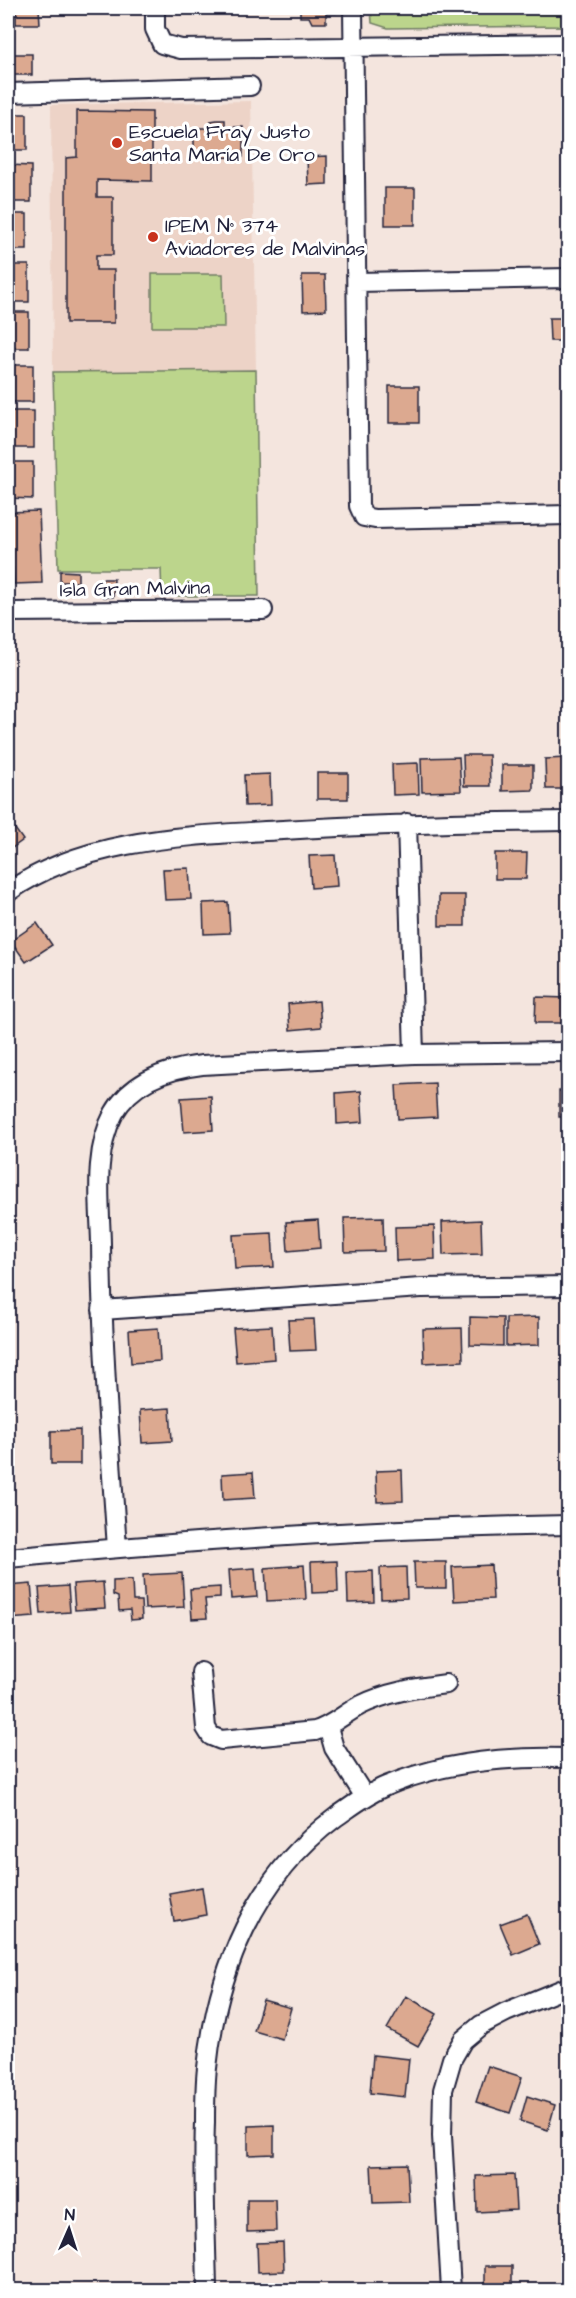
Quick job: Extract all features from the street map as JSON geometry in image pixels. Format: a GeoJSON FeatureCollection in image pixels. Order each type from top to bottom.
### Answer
{"type":"FeatureCollection","features":[{"type":"Feature","properties":{"kind":"street"},"geometry":{"type":"LineString","coordinates":[[155,8],[155,29],[162,44],[182,50],[568,44]]}},
{"type":"Feature","properties":{"kind":"street"},"geometry":{"type":"LineString","coordinates":[[353,8],[359,506],[364,517],[375,519],[568,515]]}},
{"type":"Feature","properties":{"kind":"street"},"geometry":{"type":"LineString","coordinates":[[8,93],[250,86]]}},
{"type":"Feature","properties":{"kind":"street"},"geometry":{"type":"LineString","coordinates":[[357,282],[568,279]]}},
{"type":"Feature","properties":{"kind":"street","name":"Isla Gran Malvina"},"geometry":{"type":"LineString","coordinates":[[8,612],[263,610]]}},
{"type":"Feature","properties":{"kind":"street"},"geometry":{"type":"LineString","coordinates":[[8,892],[50,869],[89,854],[138,843],[200,835],[406,823],[568,821]]}},
{"type":"Feature","properties":{"kind":"street"},"geometry":{"type":"LineString","coordinates":[[406,823],[414,1054]]}},
{"type":"Feature","properties":{"kind":"street"},"geometry":{"type":"LineString","coordinates":[[117,1548],[102,1310],[101,1155],[106,1131],[125,1098],[142,1083],[179,1068],[202,1065],[414,1054],[568,1052]]}},
{"type":"Feature","properties":{"kind":"street"},"geometry":{"type":"LineString","coordinates":[[102,1310],[421,1288],[568,1286]]}},
{"type":"Feature","properties":{"kind":"street"},"geometry":{"type":"LineString","coordinates":[[8,1558],[306,1535],[568,1525]]}},
{"type":"Feature","properties":{"kind":"street"},"geometry":{"type":"LineString","coordinates":[[201,1672],[206,1728],[211,1736],[221,1740],[315,1731],[328,1727],[358,1707],[379,1697],[398,1691],[446,1684]]}},
{"type":"Feature","properties":{"kind":"street"},"geometry":{"type":"LineString","coordinates":[[328,1727],[334,1748],[365,1797]]}},
{"type":"Feature","properties":{"kind":"street"},"geometry":{"type":"LineString","coordinates":[[207,2290],[204,2147],[206,2069],[213,2023],[225,1975],[250,1915],[269,1884],[293,1854],[325,1825],[365,1797],[384,1787],[411,1776],[459,1765],[513,1759],[568,1758]]}},
{"type":"Feature","properties":{"kind":"street"},"geometry":{"type":"LineString","coordinates":[[451,2290],[442,2136],[443,2090],[452,2059],[463,2040],[481,2025],[506,2012],[568,1987]]}},
{"type":"Feature","properties":{"kind":"shaded area","name":"IPEM N° 374 Aviadores de Malvinas"},"geometry":{"type":"Polygon","coordinates":[[[251,101],[256,370],[53,372],[51,105],[251,101]]]}},
{"type":"Feature","properties":{"kind":"green space"},"geometry":{"type":"Polygon","coordinates":[[[371,8],[568,8],[568,26],[388,28],[372,23],[371,8]]]}},
{"type":"Feature","properties":{"kind":"green space"},"geometry":{"type":"Polygon","coordinates":[[[152,274],[223,274],[224,327],[152,327],[152,274]]]}},
{"type":"Feature","properties":{"kind":"green space"},"geometry":{"type":"Polygon","coordinates":[[[256,370],[259,596],[162,596],[161,569],[58,569],[53,372],[256,370]]]}},
{"type":"Feature","properties":{"kind":"building"},"geometry":{"type":"Polygon","coordinates":[[[16,8],[39,8],[40,24],[16,24],[16,8]]]}},
{"type":"Feature","properties":{"kind":"building"},"geometry":{"type":"Polygon","coordinates":[[[300,8],[336,8],[336,13],[326,13],[326,23],[312,23],[309,17],[300,17],[300,8]]]}},
{"type":"Feature","properties":{"kind":"building"},"geometry":{"type":"Polygon","coordinates":[[[8,54],[32,54],[32,75],[8,75],[8,54]]]}},
{"type":"Feature","properties":{"kind":"building"},"geometry":{"type":"Polygon","coordinates":[[[77,111],[152,112],[152,181],[97,180],[97,197],[113,197],[113,255],[96,255],[96,270],[114,270],[114,323],[66,323],[66,158],[77,157],[77,111]]]}},
{"type":"Feature","properties":{"kind":"building"},"geometry":{"type":"Polygon","coordinates":[[[8,114],[27,114],[27,150],[8,150],[8,114]]]}},
{"type":"Feature","properties":{"kind":"building"},"geometry":{"type":"Polygon","coordinates":[[[225,120],[225,127],[243,127],[243,157],[194,158],[194,128],[211,128],[211,121],[225,120]]]}},
{"type":"Feature","properties":{"kind":"building"},"geometry":{"type":"Polygon","coordinates":[[[327,156],[327,184],[308,185],[307,157],[327,156]]]}},
{"type":"Feature","properties":{"kind":"building"},"geometry":{"type":"Polygon","coordinates":[[[8,165],[31,166],[31,202],[8,202],[8,165]]]}},
{"type":"Feature","properties":{"kind":"building"},"geometry":{"type":"Polygon","coordinates":[[[385,188],[415,188],[415,225],[385,225],[385,188]]]}},
{"type":"Feature","properties":{"kind":"building"},"geometry":{"type":"Polygon","coordinates":[[[8,214],[27,214],[27,250],[8,250],[8,214]]]}},
{"type":"Feature","properties":{"kind":"building"},"geometry":{"type":"Polygon","coordinates":[[[8,265],[29,265],[29,302],[8,302],[8,265]]]}},
{"type":"Feature","properties":{"kind":"building"},"geometry":{"type":"Polygon","coordinates":[[[302,275],[325,275],[326,310],[303,311],[302,275]]]}},
{"type":"Feature","properties":{"kind":"building"},"geometry":{"type":"Polygon","coordinates":[[[8,312],[29,312],[29,348],[8,348],[8,312]]]}},
{"type":"Feature","properties":{"kind":"building"},"geometry":{"type":"Polygon","coordinates":[[[549,318],[568,318],[568,341],[550,341],[549,318]]]}},
{"type":"Feature","properties":{"kind":"building"},"geometry":{"type":"Polygon","coordinates":[[[8,365],[33,365],[33,402],[8,402],[8,365]]]}},
{"type":"Feature","properties":{"kind":"building"},"geometry":{"type":"Polygon","coordinates":[[[389,386],[419,386],[419,423],[389,423],[389,386]]]}},
{"type":"Feature","properties":{"kind":"building"},"geometry":{"type":"Polygon","coordinates":[[[8,411],[34,411],[34,448],[8,448],[8,411]]]}},
{"type":"Feature","properties":{"kind":"building"},"geometry":{"type":"Polygon","coordinates":[[[8,462],[33,462],[33,499],[8,498],[8,462]]]}},
{"type":"Feature","properties":{"kind":"building"},"geometry":{"type":"Polygon","coordinates":[[[39,511],[42,583],[14,584],[13,568],[9,560],[8,512],[39,511]]]}},
{"type":"Feature","properties":{"kind":"building"},"geometry":{"type":"Polygon","coordinates":[[[60,571],[78,572],[78,582],[60,582],[60,571]]]}},
{"type":"Feature","properties":{"kind":"building"},"geometry":{"type":"Polygon","coordinates":[[[102,579],[114,579],[113,597],[103,597],[102,579]]]}},
{"type":"Feature","properties":{"kind":"building"},"geometry":{"type":"Polygon","coordinates":[[[463,755],[489,755],[490,786],[464,786],[463,755]]]}},
{"type":"Feature","properties":{"kind":"building"},"geometry":{"type":"Polygon","coordinates":[[[459,757],[461,791],[422,792],[421,758],[459,757]]]}},
{"type":"Feature","properties":{"kind":"building"},"geometry":{"type":"Polygon","coordinates":[[[568,758],[568,789],[546,789],[545,759],[568,758]]]}},
{"type":"Feature","properties":{"kind":"building"},"geometry":{"type":"Polygon","coordinates":[[[418,763],[419,794],[393,795],[392,764],[418,763]]]}},
{"type":"Feature","properties":{"kind":"building"},"geometry":{"type":"Polygon","coordinates":[[[502,765],[533,765],[533,790],[502,791],[502,765]]]}},
{"type":"Feature","properties":{"kind":"building"},"geometry":{"type":"Polygon","coordinates":[[[317,773],[348,773],[348,799],[317,799],[317,773]]]}},
{"type":"Feature","properties":{"kind":"building"},"geometry":{"type":"Polygon","coordinates":[[[270,774],[271,805],[245,806],[244,775],[270,774]]]}},
{"type":"Feature","properties":{"kind":"building"},"geometry":{"type":"Polygon","coordinates":[[[8,819],[23,840],[8,851],[8,819]]]}},
{"type":"Feature","properties":{"kind":"building"},"geometry":{"type":"Polygon","coordinates":[[[495,853],[527,853],[526,879],[495,879],[495,853]]]}},
{"type":"Feature","properties":{"kind":"building"},"geometry":{"type":"Polygon","coordinates":[[[335,855],[337,886],[311,888],[309,856],[335,855]]]}},
{"type":"Feature","properties":{"kind":"building"},"geometry":{"type":"Polygon","coordinates":[[[189,868],[191,899],[165,900],[163,869],[189,868]]]}},
{"type":"Feature","properties":{"kind":"building"},"geometry":{"type":"Polygon","coordinates":[[[439,895],[465,895],[465,926],[439,926],[439,895]]]}},
{"type":"Feature","properties":{"kind":"building"},"geometry":{"type":"Polygon","coordinates":[[[228,902],[230,933],[204,934],[203,903],[228,902]]]}},
{"type":"Feature","properties":{"kind":"building"},"geometry":{"type":"Polygon","coordinates":[[[37,923],[52,945],[26,962],[11,941],[37,923]]]}},
{"type":"Feature","properties":{"kind":"building"},"geometry":{"type":"Polygon","coordinates":[[[536,997],[567,998],[566,1023],[535,1023],[536,997]]]}},
{"type":"Feature","properties":{"kind":"building"},"geometry":{"type":"Polygon","coordinates":[[[319,1001],[321,1027],[290,1030],[288,1004],[319,1001]]]}},
{"type":"Feature","properties":{"kind":"building"},"geometry":{"type":"Polygon","coordinates":[[[435,1083],[437,1117],[398,1119],[396,1085],[435,1083]]]}},
{"type":"Feature","properties":{"kind":"building"},"geometry":{"type":"Polygon","coordinates":[[[361,1091],[363,1122],[337,1124],[336,1093],[361,1091]]]}},
{"type":"Feature","properties":{"kind":"building"},"geometry":{"type":"Polygon","coordinates":[[[559,1091],[568,1091],[568,1117],[559,1117],[559,1091]]]}},
{"type":"Feature","properties":{"kind":"building"},"geometry":{"type":"Polygon","coordinates":[[[211,1096],[213,1130],[184,1132],[181,1098],[211,1096]]]}},
{"type":"Feature","properties":{"kind":"building"},"geometry":{"type":"Polygon","coordinates":[[[383,1217],[384,1251],[345,1252],[344,1218],[383,1217]]]}},
{"type":"Feature","properties":{"kind":"building"},"geometry":{"type":"Polygon","coordinates":[[[318,1220],[320,1248],[288,1251],[286,1222],[318,1220]]]}},
{"type":"Feature","properties":{"kind":"building"},"geometry":{"type":"Polygon","coordinates":[[[481,1220],[482,1254],[443,1255],[442,1222],[481,1220]]]}},
{"type":"Feature","properties":{"kind":"building"},"geometry":{"type":"Polygon","coordinates":[[[434,1226],[435,1259],[396,1261],[395,1227],[434,1226]]]}},
{"type":"Feature","properties":{"kind":"building"},"geometry":{"type":"Polygon","coordinates":[[[272,1233],[274,1267],[235,1269],[233,1235],[272,1233]]]}},
{"type":"Feature","properties":{"kind":"building"},"geometry":{"type":"Polygon","coordinates":[[[470,1317],[503,1318],[503,1346],[470,1345],[470,1317]]]}},
{"type":"Feature","properties":{"kind":"building"},"geometry":{"type":"Polygon","coordinates":[[[539,1317],[539,1345],[506,1346],[506,1318],[539,1317]]]}},
{"type":"Feature","properties":{"kind":"building"},"geometry":{"type":"Polygon","coordinates":[[[314,1319],[316,1350],[290,1351],[288,1320],[314,1319]]]}},
{"type":"Feature","properties":{"kind":"building"},"geometry":{"type":"Polygon","coordinates":[[[272,1326],[274,1359],[236,1362],[233,1328],[272,1326]]]}},
{"type":"Feature","properties":{"kind":"building"},"geometry":{"type":"Polygon","coordinates":[[[158,1328],[160,1361],[131,1363],[129,1330],[158,1328]]]}},
{"type":"Feature","properties":{"kind":"building"},"geometry":{"type":"Polygon","coordinates":[[[462,1328],[463,1361],[424,1363],[423,1329],[462,1328]]]}},
{"type":"Feature","properties":{"kind":"building"},"geometry":{"type":"Polygon","coordinates":[[[170,1408],[172,1441],[142,1443],[140,1410],[170,1408]]]}},
{"type":"Feature","properties":{"kind":"building"},"geometry":{"type":"Polygon","coordinates":[[[80,1430],[80,1464],[51,1464],[51,1431],[80,1430]]]}},
{"type":"Feature","properties":{"kind":"building"},"geometry":{"type":"Polygon","coordinates":[[[402,1470],[403,1501],[377,1502],[376,1471],[402,1470]]]}},
{"type":"Feature","properties":{"kind":"building"},"geometry":{"type":"Polygon","coordinates":[[[253,1472],[255,1498],[223,1500],[222,1474],[253,1472]]]}},
{"type":"Feature","properties":{"kind":"building"},"geometry":{"type":"Polygon","coordinates":[[[337,1561],[338,1592],[312,1593],[311,1562],[337,1561]]]}},
{"type":"Feature","properties":{"kind":"building"},"geometry":{"type":"Polygon","coordinates":[[[414,1562],[446,1562],[446,1588],[415,1588],[414,1562]]]}},
{"type":"Feature","properties":{"kind":"building"},"geometry":{"type":"Polygon","coordinates":[[[304,1565],[306,1599],[267,1601],[265,1568],[304,1565]]]}},
{"type":"Feature","properties":{"kind":"building"},"geometry":{"type":"Polygon","coordinates":[[[491,1565],[493,1599],[454,1601],[452,1567],[491,1565]]]}},
{"type":"Feature","properties":{"kind":"building"},"geometry":{"type":"Polygon","coordinates":[[[406,1567],[407,1598],[381,1599],[380,1568],[406,1567]]]}},
{"type":"Feature","properties":{"kind":"building"},"geometry":{"type":"Polygon","coordinates":[[[255,1568],[257,1597],[231,1599],[229,1570],[255,1568]]]}},
{"type":"Feature","properties":{"kind":"building"},"geometry":{"type":"Polygon","coordinates":[[[373,1571],[374,1602],[348,1603],[347,1572],[373,1571]]]}},
{"type":"Feature","properties":{"kind":"building"},"geometry":{"type":"Polygon","coordinates":[[[182,1573],[184,1607],[145,1609],[143,1575],[182,1573]]]}},
{"type":"Feature","properties":{"kind":"building"},"geometry":{"type":"Polygon","coordinates":[[[132,1580],[133,1601],[141,1601],[142,1619],[131,1620],[130,1610],[119,1611],[118,1597],[113,1595],[113,1581],[132,1580]]]}},
{"type":"Feature","properties":{"kind":"building"},"geometry":{"type":"Polygon","coordinates":[[[103,1582],[105,1608],[75,1610],[73,1584],[103,1582]]]}},
{"type":"Feature","properties":{"kind":"building"},"geometry":{"type":"Polygon","coordinates":[[[31,1584],[34,1617],[8,1619],[8,1586],[31,1584]]]}},
{"type":"Feature","properties":{"kind":"building"},"geometry":{"type":"Polygon","coordinates":[[[68,1586],[70,1612],[41,1614],[39,1588],[68,1586]]]}},
{"type":"Feature","properties":{"kind":"building"},"geometry":{"type":"Polygon","coordinates":[[[220,1587],[220,1598],[205,1599],[207,1618],[192,1619],[190,1589],[220,1587]]]}},
{"type":"Feature","properties":{"kind":"building"},"geometry":{"type":"Polygon","coordinates":[[[202,1887],[206,1915],[174,1921],[169,1893],[202,1887]]]}},
{"type":"Feature","properties":{"kind":"building"},"geometry":{"type":"Polygon","coordinates":[[[527,1914],[539,1944],[513,1955],[500,1924],[527,1914]]]}},
{"type":"Feature","properties":{"kind":"building"},"geometry":{"type":"Polygon","coordinates":[[[406,1996],[437,2014],[418,2046],[387,2029],[406,1996]]]}},
{"type":"Feature","properties":{"kind":"building"},"geometry":{"type":"Polygon","coordinates":[[[263,2000],[291,2008],[282,2039],[254,2031],[263,2000]]]}},
{"type":"Feature","properties":{"kind":"building"},"geometry":{"type":"Polygon","coordinates":[[[373,2055],[409,2059],[405,2097],[370,2093],[373,2055]]]}},
{"type":"Feature","properties":{"kind":"building"},"geometry":{"type":"Polygon","coordinates":[[[488,2066],[522,2077],[510,2113],[476,2102],[488,2066]]]}},
{"type":"Feature","properties":{"kind":"building"},"geometry":{"type":"Polygon","coordinates":[[[527,2096],[555,2105],[548,2130],[520,2121],[527,2096]]]}},
{"type":"Feature","properties":{"kind":"building"},"geometry":{"type":"Polygon","coordinates":[[[274,2125],[274,2154],[248,2155],[248,2126],[274,2125]]]}},
{"type":"Feature","properties":{"kind":"building"},"geometry":{"type":"Polygon","coordinates":[[[407,2164],[409,2202],[373,2203],[371,2165],[407,2164]]]}},
{"type":"Feature","properties":{"kind":"building"},"geometry":{"type":"Polygon","coordinates":[[[514,2175],[516,2210],[477,2212],[476,2176],[514,2175]]]}},
{"type":"Feature","properties":{"kind":"building"},"geometry":{"type":"Polygon","coordinates":[[[247,2199],[275,2199],[276,2231],[247,2232],[247,2199]]]}},
{"type":"Feature","properties":{"kind":"building"},"geometry":{"type":"Polygon","coordinates":[[[283,2242],[284,2271],[258,2272],[257,2243],[283,2242]]]}},
{"type":"Feature","properties":{"kind":"building"},"geometry":{"type":"Polygon","coordinates":[[[485,2266],[512,2266],[512,2289],[485,2289],[485,2266]]]}},
{"type":"Feature","properties":{"kind":"place","name":"Escuela Fray Justo Santa María De Oro"},"geometry":{"type":"Point","coordinates":[117,143]}},
{"type":"Feature","properties":{"kind":"place","name":"IPEM N° 374 Aviadores de Malvinas"},"geometry":{"type":"Point","coordinates":[153,237]}}]}
